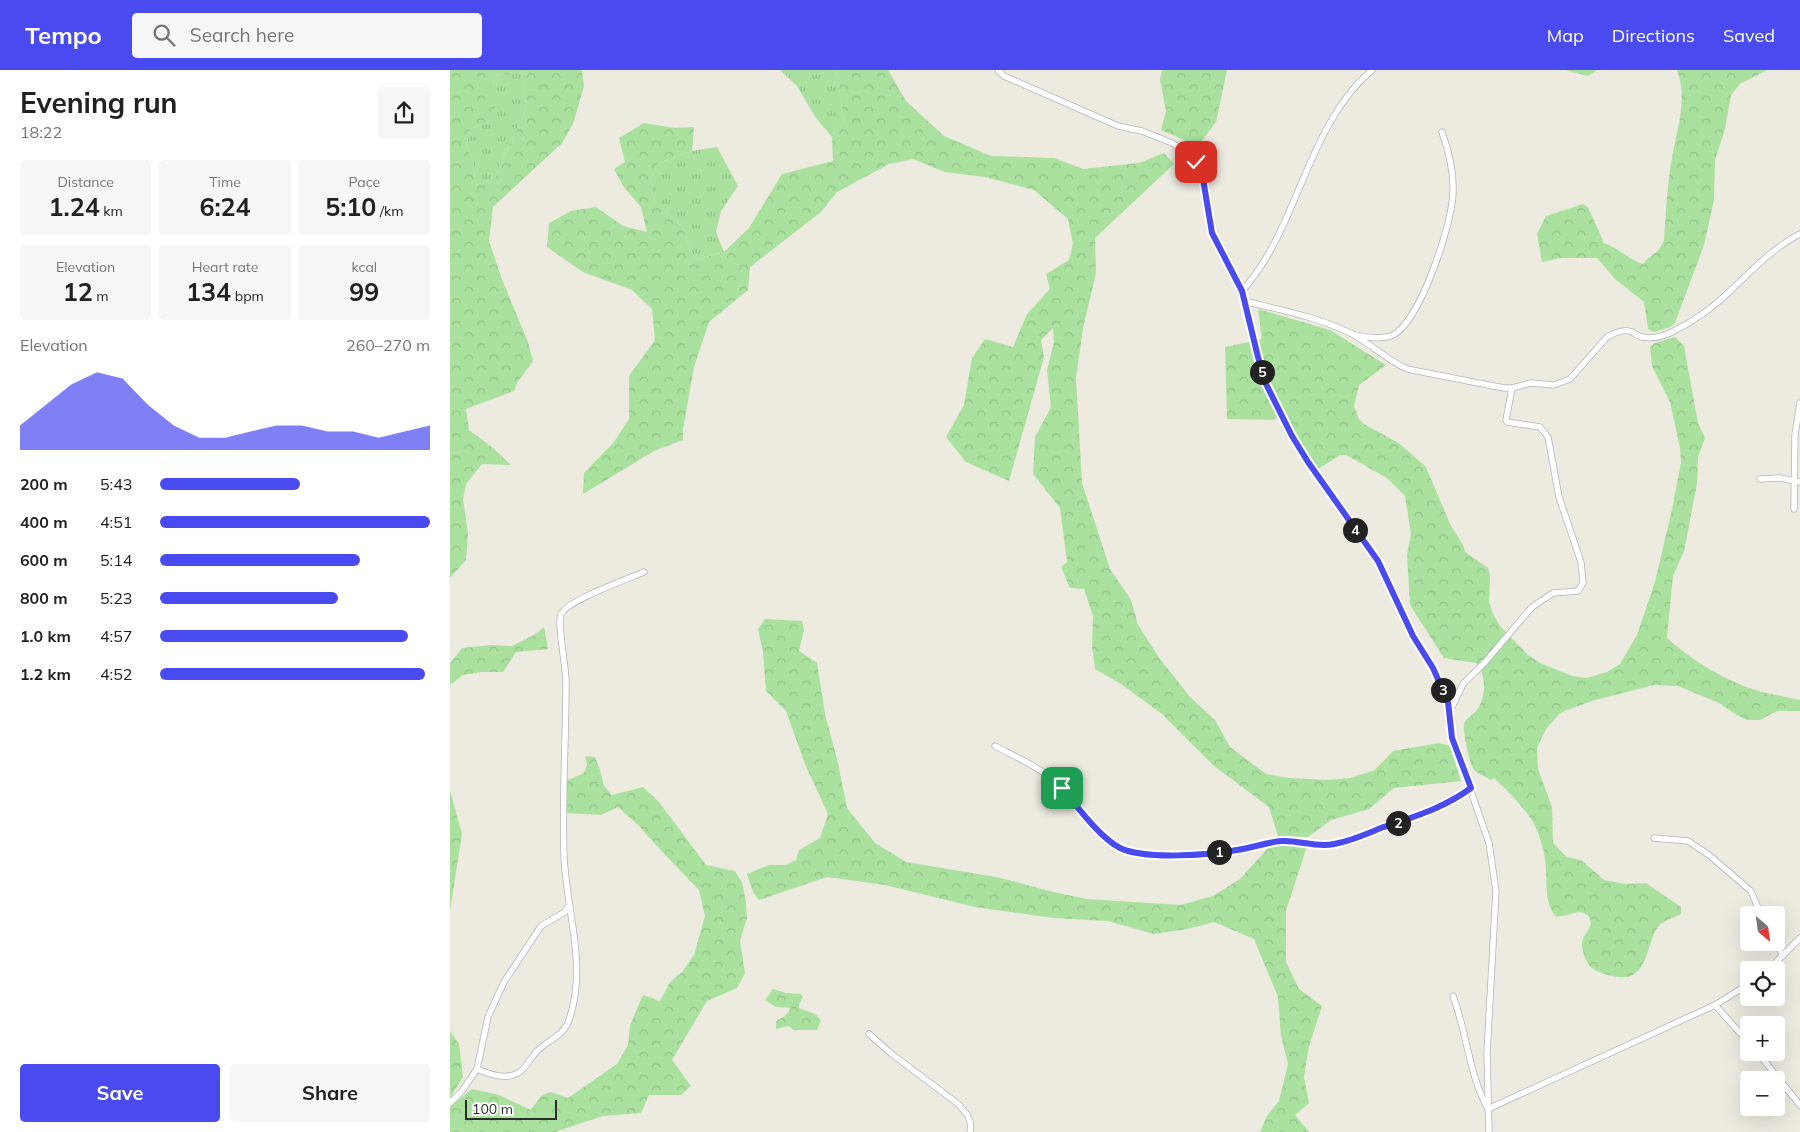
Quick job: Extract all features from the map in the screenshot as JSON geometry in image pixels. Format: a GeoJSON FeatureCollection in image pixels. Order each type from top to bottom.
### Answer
{"type":"FeatureCollection","features":[{"type":"Feature","properties":{"kind":"street"},"geometry":{"type":"LineString","coordinates":[[998,70],[1011,80],[1118,126],[1172,143],[1187,152],[1196,162],[1202,173],[1212,233],[1242,291],[1261,371],[1280,414],[1308,462],[1378,561],[1413,636],[1433,668],[1445,693],[1450,709],[1452,738],[1489,843],[1496,891],[1487,1053],[1489,1132]]}},
{"type":"Feature","properties":{"kind":"street"},"geometry":{"type":"LineString","coordinates":[[1242,291],[1254,277],[1278,236],[1294,198],[1332,121],[1355,86],[1372,70]]}},
{"type":"Feature","properties":{"kind":"street"},"geometry":{"type":"LineString","coordinates":[[1352,334],[1382,337],[1392,335],[1398,331],[1413,311],[1430,278],[1445,236],[1454,194],[1451,159],[1442,132]]}},
{"type":"Feature","properties":{"kind":"street"},"geometry":{"type":"LineString","coordinates":[[1244,301],[1334,326],[1352,334],[1396,364],[1407,369],[1498,388],[1512,388],[1531,383],[1554,385],[1570,379],[1607,337],[1613,333],[1624,330],[1643,337],[1655,338],[1684,325],[1729,292],[1770,252],[1800,234]]}},
{"type":"Feature","properties":{"kind":"street"},"geometry":{"type":"LineString","coordinates":[[1450,709],[1463,684],[1486,661],[1532,607],[1553,593],[1578,591],[1582,583],[1581,562],[1559,497],[1548,437],[1540,427],[1507,422],[1512,388]]}},
{"type":"Feature","properties":{"kind":"street"},"geometry":{"type":"LineString","coordinates":[[1794,509],[1797,482],[1795,435],[1800,403]]}},
{"type":"Feature","properties":{"kind":"street"},"geometry":{"type":"LineString","coordinates":[[1760,478],[1780,478],[1797,482]]}},
{"type":"Feature","properties":{"kind":"street"},"geometry":{"type":"LineString","coordinates":[[477,1069],[497,1076],[516,1074],[522,1070],[544,1044],[560,1034],[568,1022],[574,1002],[576,948],[568,907],[564,858],[563,809],[566,676],[559,621],[560,616],[567,607],[644,572]]}},
{"type":"Feature","properties":{"kind":"street"},"geometry":{"type":"LineString","coordinates":[[995,746],[1047,775],[1062,788],[1105,837],[1120,848],[1138,853],[1198,854],[1236,851],[1278,841],[1319,845],[1333,844],[1356,838],[1440,807],[1471,788]]}},
{"type":"Feature","properties":{"kind":"street"},"geometry":{"type":"LineString","coordinates":[[1654,838],[1688,841],[1751,891],[1757,906]]}},
{"type":"Feature","properties":{"kind":"street"},"geometry":{"type":"LineString","coordinates":[[450,1104],[462,1091],[477,1069],[488,1017],[504,982],[542,926],[565,912],[568,907]]}},
{"type":"Feature","properties":{"kind":"street"},"geometry":{"type":"LineString","coordinates":[[1778,961],[1800,938]]}},
{"type":"Feature","properties":{"kind":"street"},"geometry":{"type":"LineString","coordinates":[[1780,951],[1783,956]]}},
{"type":"Feature","properties":{"kind":"street"},"geometry":{"type":"LineString","coordinates":[[1488,1110],[1715,1005],[1740,990]]}},
{"type":"Feature","properties":{"kind":"street"},"geometry":{"type":"LineString","coordinates":[[1453,996],[1480,1096],[1488,1110]]}},
{"type":"Feature","properties":{"kind":"street"},"geometry":{"type":"LineString","coordinates":[[1715,1005],[1740,1032]]}},
{"type":"Feature","properties":{"kind":"street"},"geometry":{"type":"LineString","coordinates":[[869,1034],[893,1055],[957,1103],[965,1111],[969,1119],[970,1132]]}},
{"type":"Feature","properties":{"kind":"street"},"geometry":{"type":"LineString","coordinates":[[1763,1061],[1800,1105]]}},
{"type":"Feature","properties":{"kind":"green space"},"geometry":{"type":"Polygon","coordinates":[[[450,70],[511,70],[511,75],[498,74],[489,90],[496,111],[487,122],[470,129],[466,146],[473,161],[476,186],[496,176],[507,148],[519,126],[526,106],[522,70],[582,70],[584,86],[573,124],[562,143],[493,207],[489,241],[503,282],[528,342],[533,361],[517,383],[514,391],[466,409],[469,430],[493,448],[511,465],[482,464],[466,484],[463,499],[468,533],[466,560],[450,578],[450,70]]]}},
{"type":"Feature","properties":{"kind":"green space"},"geometry":{"type":"Polygon","coordinates":[[[511,70],[522,70],[526,106],[496,176],[476,186],[473,161],[466,146],[470,129],[487,122],[489,90],[498,74],[510,75],[511,70]]]}},
{"type":"Feature","properties":{"kind":"green space"},"geometry":{"type":"Polygon","coordinates":[[[780,70],[836,70],[844,122],[832,137],[816,118],[797,86],[780,70]]]}},
{"type":"Feature","properties":{"kind":"green space"},"geometry":{"type":"Polygon","coordinates":[[[836,70],[888,70],[906,101],[944,136],[991,156],[1054,158],[1083,169],[1139,163],[1164,153],[1174,164],[1095,238],[1096,273],[1083,328],[1076,378],[1082,483],[1110,569],[1131,600],[1138,625],[1160,659],[1190,697],[1215,720],[1230,747],[1266,774],[1289,778],[1327,780],[1350,778],[1375,770],[1393,751],[1439,743],[1450,746],[1461,781],[1394,788],[1369,809],[1331,820],[1308,837],[1278,836],[1269,807],[1214,766],[1162,714],[1121,684],[1095,669],[1092,646],[1093,616],[1084,589],[1070,588],[1061,567],[1067,562],[1060,508],[1033,474],[1035,437],[1051,407],[1047,370],[1054,342],[1053,328],[1041,340],[1044,357],[1009,481],[966,462],[946,437],[964,405],[972,358],[985,339],[1013,347],[1027,314],[1050,289],[1046,274],[1069,260],[1073,244],[1068,219],[1034,190],[985,177],[945,172],[913,159],[889,164],[837,192],[821,212],[750,267],[748,290],[709,322],[694,367],[683,429],[683,440],[654,451],[583,494],[584,473],[614,442],[629,419],[629,376],[655,340],[652,309],[632,290],[583,272],[547,247],[549,223],[571,211],[596,207],[623,226],[647,232],[641,207],[623,186],[614,169],[625,162],[619,138],[644,123],[675,128],[694,127],[692,151],[658,163],[650,180],[654,201],[682,227],[695,260],[724,252],[749,228],[782,174],[833,161],[832,137],[844,122],[836,70]]]}},
{"type":"Feature","properties":{"kind":"green space"},"geometry":{"type":"Polygon","coordinates":[[[1162,70],[1227,70],[1216,122],[1198,146],[1161,130],[1166,111],[1160,80],[1162,70]]]}},
{"type":"Feature","properties":{"kind":"green space"},"geometry":{"type":"Polygon","coordinates":[[[1565,70],[1597,70],[1588,76],[1565,70]]]}},
{"type":"Feature","properties":{"kind":"green space"},"geometry":{"type":"Polygon","coordinates":[[[1677,70],[1767,70],[1740,84],[1731,95],[1725,129],[1715,160],[1714,200],[1704,245],[1675,323],[1670,327],[1654,332],[1648,329],[1644,302],[1615,279],[1597,258],[1561,258],[1542,262],[1537,234],[1546,216],[1583,204],[1588,207],[1604,243],[1643,264],[1657,251],[1664,240],[1669,178],[1682,103],[1682,92],[1677,70]]]}},
{"type":"Feature","properties":{"kind":"green space"},"geometry":{"type":"Polygon","coordinates":[[[717,147],[738,186],[721,211],[716,232],[724,252],[695,260],[682,227],[654,201],[650,180],[658,163],[692,151],[717,147]]]}},
{"type":"Feature","properties":{"kind":"green space"},"geometry":{"type":"Polygon","coordinates":[[[1258,309],[1330,330],[1386,365],[1359,385],[1354,406],[1359,419],[1364,424],[1400,444],[1426,467],[1450,524],[1463,545],[1465,552],[1488,568],[1490,575],[1489,602],[1500,626],[1528,655],[1540,663],[1572,676],[1587,678],[1607,672],[1620,664],[1637,635],[1655,582],[1681,462],[1680,448],[1670,402],[1652,366],[1650,347],[1655,343],[1675,337],[1684,346],[1698,423],[1705,438],[1698,457],[1697,484],[1684,551],[1673,576],[1667,638],[1700,663],[1736,683],[1762,692],[1800,700],[1800,711],[1777,711],[1760,720],[1747,720],[1719,703],[1678,686],[1654,685],[1595,700],[1564,711],[1546,729],[1537,748],[1538,769],[1552,807],[1553,842],[1567,857],[1581,860],[1604,880],[1625,884],[1646,883],[1681,907],[1681,914],[1665,921],[1658,927],[1643,964],[1632,976],[1610,975],[1598,971],[1589,965],[1584,956],[1582,942],[1591,922],[1590,918],[1580,912],[1555,916],[1547,895],[1546,866],[1543,851],[1533,822],[1525,810],[1494,778],[1491,780],[1472,767],[1465,740],[1464,724],[1480,705],[1484,693],[1484,680],[1476,663],[1444,658],[1410,605],[1407,555],[1411,534],[1405,496],[1387,478],[1346,455],[1340,455],[1318,469],[1295,440],[1287,415],[1272,420],[1227,419],[1225,347],[1262,339],[1258,309]]]}},
{"type":"Feature","properties":{"kind":"green space"},"geometry":{"type":"Polygon","coordinates":[[[765,619],[802,621],[804,630],[799,651],[817,663],[825,714],[847,808],[875,843],[906,862],[1001,878],[1087,899],[1180,905],[1213,896],[1240,879],[1270,846],[1293,844],[1307,846],[1286,911],[1286,962],[1299,989],[1322,1006],[1309,1046],[1304,1077],[1309,1103],[1295,1115],[1309,1132],[1260,1132],[1267,1116],[1279,1101],[1288,1064],[1281,1036],[1278,997],[1254,939],[1214,922],[1187,929],[1154,934],[1108,921],[1054,918],[975,907],[885,885],[827,877],[759,900],[753,892],[747,874],[769,865],[786,865],[796,860],[799,850],[820,838],[828,814],[805,764],[786,711],[766,691],[763,652],[758,629],[765,619]]]}},
{"type":"Feature","properties":{"kind":"green space"},"geometry":{"type":"Polygon","coordinates":[[[544,627],[548,649],[516,652],[503,672],[482,672],[463,675],[450,685],[450,663],[462,648],[491,645],[512,646],[534,635],[544,627]]]}},
{"type":"Feature","properties":{"kind":"green space"},"geometry":{"type":"Polygon","coordinates":[[[585,756],[595,757],[604,786],[612,795],[643,787],[659,802],[706,865],[735,871],[742,882],[746,903],[747,918],[740,941],[745,973],[737,988],[707,1001],[672,1060],[691,1086],[681,1095],[649,1095],[641,1113],[603,1116],[555,1132],[450,1132],[450,1107],[472,1089],[499,1095],[531,1110],[541,1096],[551,1092],[568,1098],[617,1064],[628,1045],[630,1025],[643,995],[660,1001],[670,982],[682,972],[694,955],[705,916],[699,890],[638,825],[618,807],[601,815],[566,813],[566,781],[584,773],[587,764],[585,756]]]}},
{"type":"Feature","properties":{"kind":"green space"},"geometry":{"type":"Polygon","coordinates":[[[450,790],[462,834],[450,911],[450,790]]]}},
{"type":"Feature","properties":{"kind":"green space"},"geometry":{"type":"Polygon","coordinates":[[[773,989],[786,993],[801,994],[803,997],[799,1008],[815,1014],[821,1020],[817,1030],[794,1030],[788,1026],[776,1029],[776,1021],[785,1016],[791,1008],[776,1007],[765,1000],[773,989]]]}},
{"type":"Feature","properties":{"kind":"green space"},"geometry":{"type":"Polygon","coordinates":[[[450,1031],[459,1044],[463,1077],[450,1098],[450,1031]]]}},
{"type":"Feature","properties":{"kind":"route"},"geometry":{"type":"LineString","coordinates":[[1062,788],[1105,837],[1120,848],[1138,853],[1157,854],[1198,854],[1236,851],[1278,841],[1319,845],[1333,844],[1356,838],[1440,807],[1471,788],[1452,738],[1448,702],[1433,668],[1413,636],[1378,561],[1308,462],[1280,414],[1266,384],[1261,371],[1242,291],[1212,233],[1202,173],[1196,162]]}}]}
